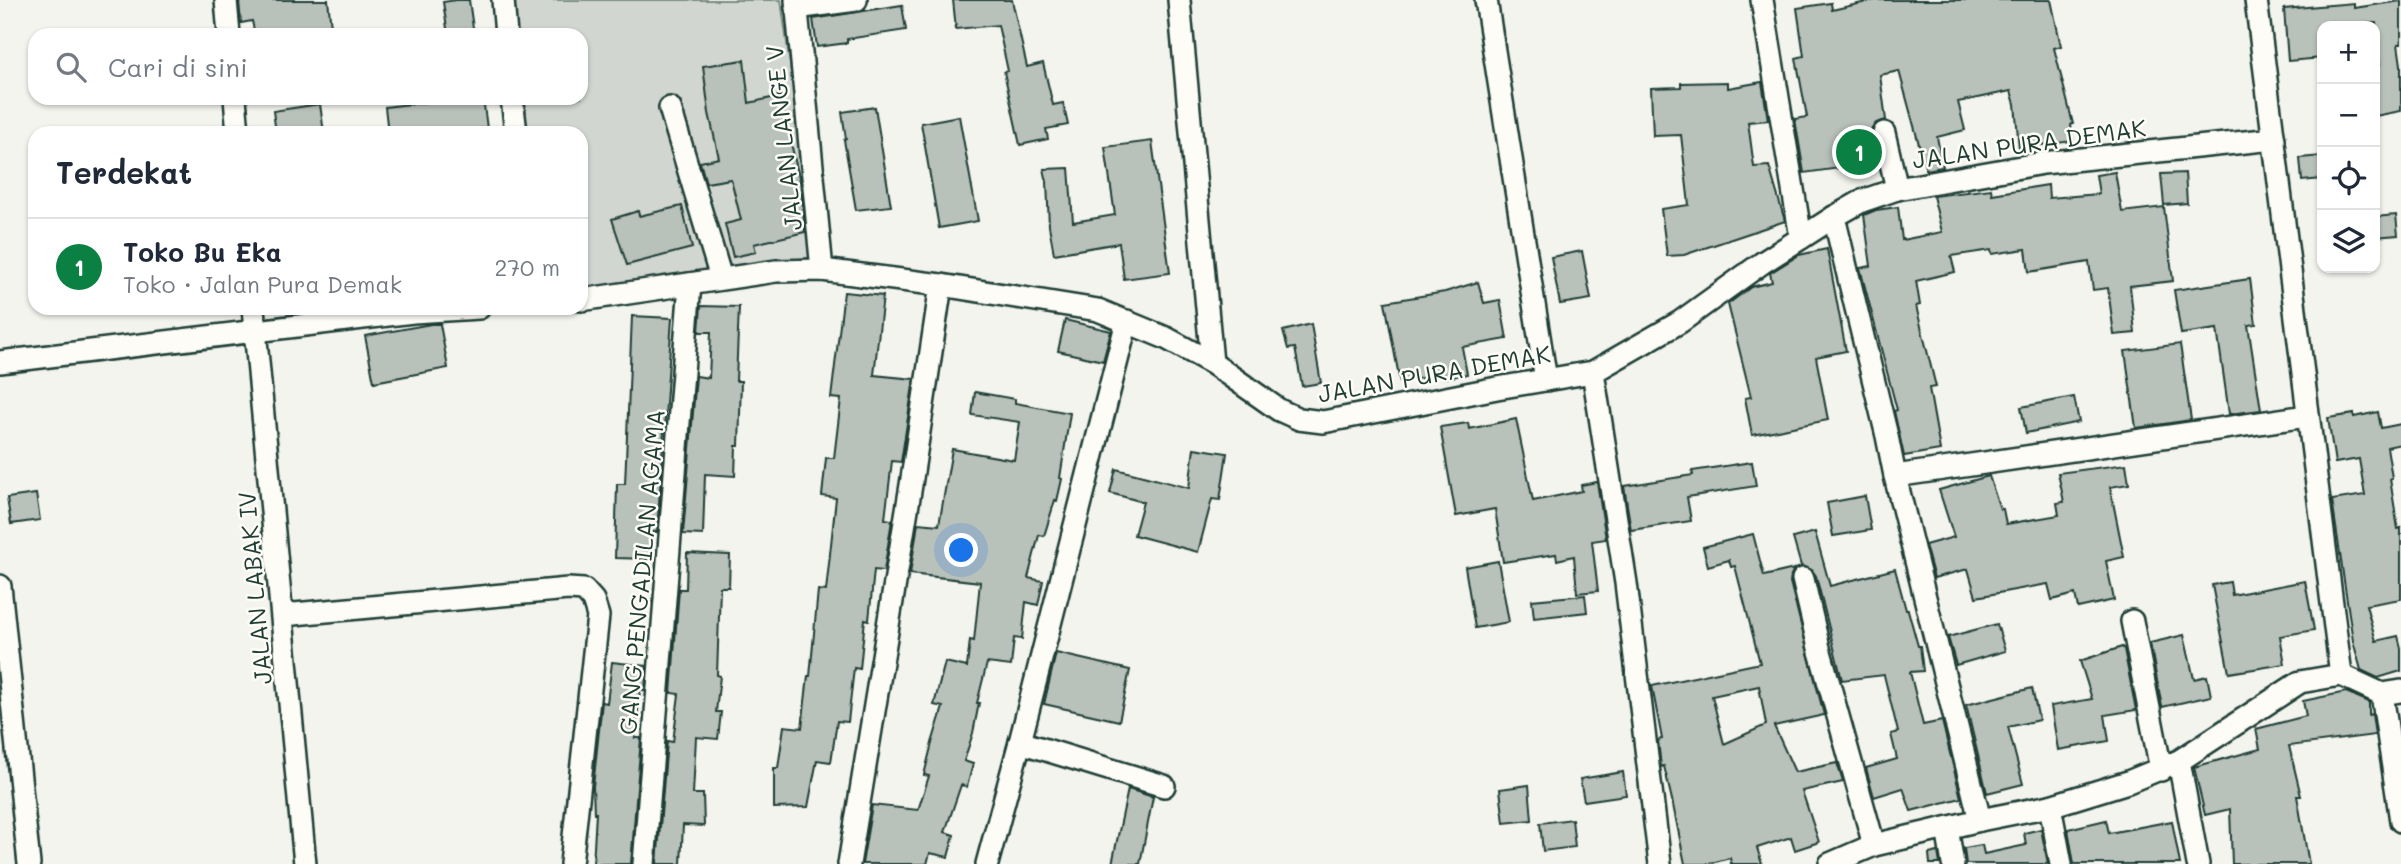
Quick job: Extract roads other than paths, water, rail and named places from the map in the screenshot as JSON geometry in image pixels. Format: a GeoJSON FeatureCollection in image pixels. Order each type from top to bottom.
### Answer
{"type":"FeatureCollection","features":[{"type":"Feature","properties":{"kind":"street"},"geometry":{"type":"LineString","coordinates":[[226,0],[228,28]]}},
{"type":"Feature","properties":{"kind":"street"},"geometry":{"type":"LineString","coordinates":[[503,0],[505,28]]}},
{"type":"Feature","properties":{"kind":"street"},"geometry":{"type":"LineString","coordinates":[[796,4],[856,0]]}},
{"type":"Feature","properties":{"kind":"street"},"geometry":{"type":"LineString","coordinates":[[1179,0],[1212,363]]}},
{"type":"Feature","properties":{"kind":"street"},"geometry":{"type":"LineString","coordinates":[[1486,0],[1546,380]]}},
{"type":"Feature","properties":{"kind":"street"},"geometry":{"type":"LineString","coordinates":[[1762,0],[1801,238]]}},
{"type":"Feature","properties":{"kind":"street"},"geometry":{"type":"LineString","coordinates":[[2256,0],[2341,675]]}},
{"type":"Feature","properties":{"kind":"street","name":"JALAN LANGE V"},"geometry":{"type":"LineString","coordinates":[[796,4],[822,270]]}},
{"type":"Feature","properties":{"kind":"street"},"geometry":{"type":"LineString","coordinates":[[236,105],[237,126]]}},
{"type":"Feature","properties":{"kind":"street"},"geometry":{"type":"LineString","coordinates":[[513,105],[515,126]]}},
{"type":"Feature","properties":{"kind":"street"},"geometry":{"type":"LineString","coordinates":[[670,107],[721,278]]}},
{"type":"Feature","properties":{"kind":"street"},"geometry":{"type":"LineString","coordinates":[[1884,133],[1897,188]]}},
{"type":"Feature","properties":{"kind":"street","name":"JALAN PURA DEMAK"},"geometry":{"type":"LineString","coordinates":[[588,299],[776,271],[822,270],[1098,310],[1166,338],[1212,363],[1279,410],[1299,419],[1323,422],[1593,372],[1680,322],[1762,263],[1834,217],[1861,201],[1897,188],[2043,163],[2274,139]]}},
{"type":"Feature","properties":{"kind":"street"},"geometry":{"type":"LineString","coordinates":[[1834,217],[1980,820]]}},
{"type":"Feature","properties":{"kind":"street","name":"GANG PENGADILAN AGAMA"},"geometry":{"type":"LineString","coordinates":[[644,864],[690,284]]}},
{"type":"Feature","properties":{"kind":"street"},"geometry":{"type":"LineString","coordinates":[[849,864],[911,485],[940,285]]}},
{"type":"Feature","properties":{"kind":"street","name":"JALAN LABAK IV"},"geometry":{"type":"LineString","coordinates":[[254,315],[304,864]]}},
{"type":"Feature","properties":{"kind":"street"},"geometry":{"type":"LineString","coordinates":[[0,362],[390,315]]}},
{"type":"Feature","properties":{"kind":"street"},"geometry":{"type":"LineString","coordinates":[[987,864],[1127,321]]}},
{"type":"Feature","properties":{"kind":"street"},"geometry":{"type":"LineString","coordinates":[[1593,372],[1626,583],[1660,864]]}},
{"type":"Feature","properties":{"kind":"street"},"geometry":{"type":"LineString","coordinates":[[1895,476],[2307,416]]}},
{"type":"Feature","properties":{"kind":"street"},"geometry":{"type":"LineString","coordinates":[[1803,579],[1819,648],[1874,845]]}},
{"type":"Feature","properties":{"kind":"street"},"geometry":{"type":"LineString","coordinates":[[0,586],[29,864]]}},
{"type":"Feature","properties":{"kind":"street"},"geometry":{"type":"LineString","coordinates":[[283,615],[555,590],[584,590],[593,600],[598,616],[571,864]]}},
{"type":"Feature","properties":{"kind":"street"},"geometry":{"type":"LineString","coordinates":[[2132,621],[2198,864]]}},
{"type":"Feature","properties":{"kind":"street"},"geometry":{"type":"LineString","coordinates":[[1830,864],[1874,845],[2050,806],[2170,766],[2300,682],[2341,675],[2391,693],[2401,821]]}},
{"type":"Feature","properties":{"kind":"street"},"geometry":{"type":"LineString","coordinates":[[1020,742],[1164,786]]}},
{"type":"Feature","properties":{"kind":"street"},"geometry":{"type":"LineString","coordinates":[[2050,806],[2061,864]]}},
{"type":"Feature","properties":{"kind":"street"},"geometry":{"type":"LineString","coordinates":[[1947,828],[1953,864]]}},
{"type":"Feature","properties":{"kind":"place","name":"Toko Bu Eka"},"geometry":{"type":"Point","coordinates":[1859,152]}}]}
